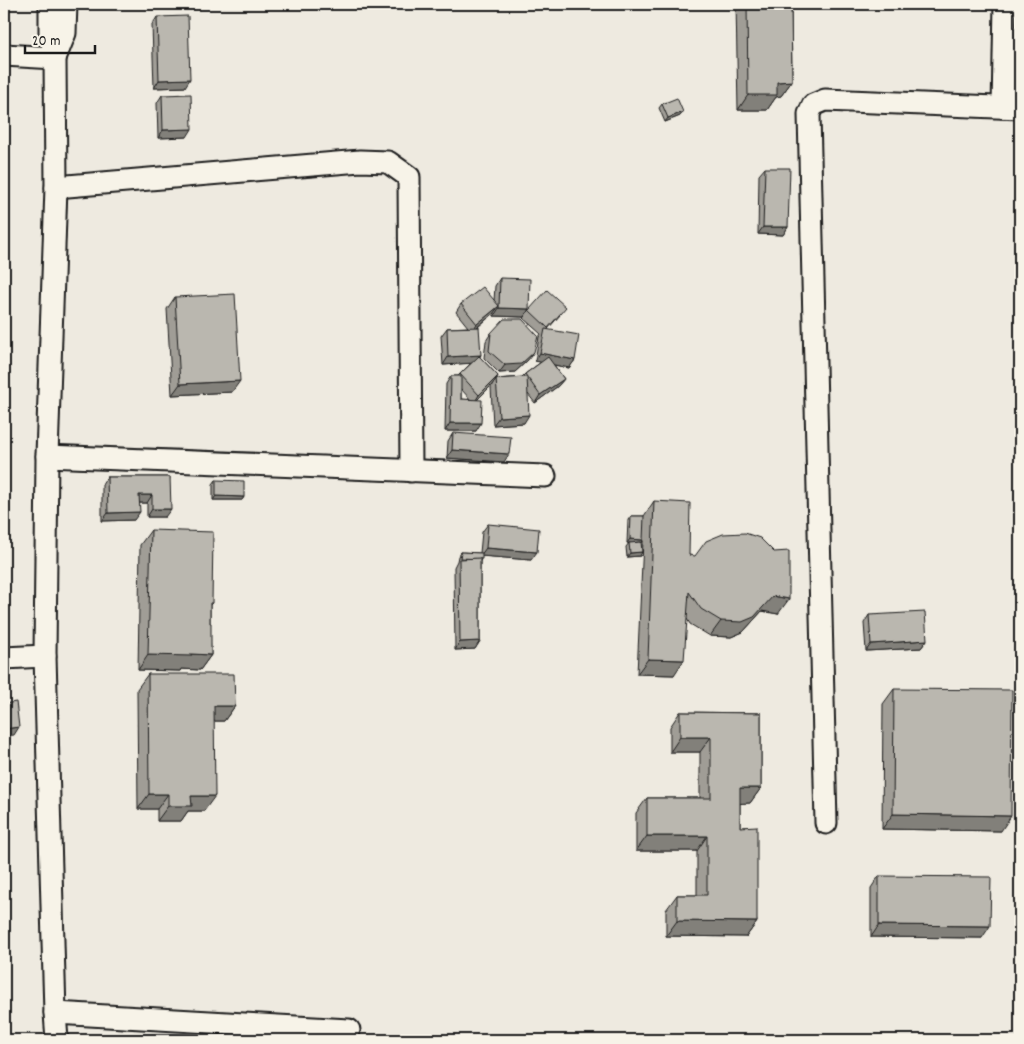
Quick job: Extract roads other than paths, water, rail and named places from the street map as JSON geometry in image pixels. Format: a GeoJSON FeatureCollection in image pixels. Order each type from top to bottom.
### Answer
{"type":"FeatureCollection","features":[{"type":"Feature","properties":{"kind":"street"},"geometry":{"type":"LineString","coordinates":[[50,4],[50,33],[55,58],[56,187],[47,456],[46,656],[57,1040]]}},
{"type":"Feature","properties":{"kind":"street"},"geometry":{"type":"LineString","coordinates":[[55,58],[65,33],[66,4]]}},
{"type":"Feature","properties":{"kind":"street"},"geometry":{"type":"LineString","coordinates":[[826,823],[809,114],[813,105],[826,100],[1012,108],[1005,4]]}},
{"type":"Feature","properties":{"kind":"street"},"geometry":{"type":"LineString","coordinates":[[4,55],[55,58]]}},
{"type":"Feature","properties":{"kind":"street"},"geometry":{"type":"LineString","coordinates":[[56,187],[360,161],[388,162],[409,177],[412,471]]}},
{"type":"Feature","properties":{"kind":"street"},"geometry":{"type":"LineString","coordinates":[[47,456],[545,476]]}},
{"type":"Feature","properties":{"kind":"street"},"geometry":{"type":"LineString","coordinates":[[4,658],[46,656]]}},
{"type":"Feature","properties":{"kind":"street"},"geometry":{"type":"LineString","coordinates":[[55,1012],[349,1030]]}}]}
